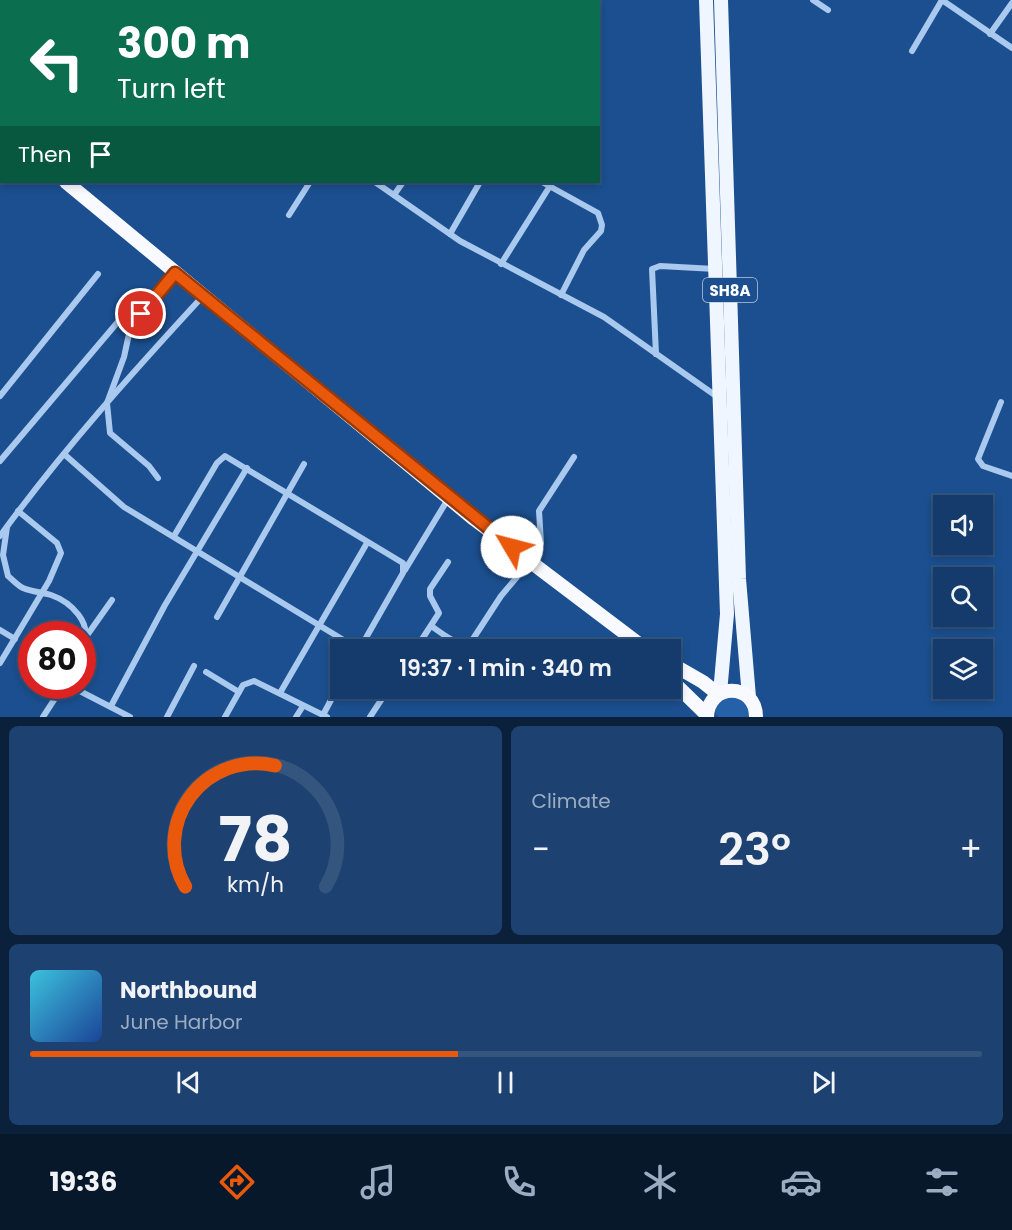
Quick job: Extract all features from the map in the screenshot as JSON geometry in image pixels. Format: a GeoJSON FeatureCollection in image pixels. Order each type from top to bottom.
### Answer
{"type":"FeatureCollection","features":[{"type":"Feature","properties":{"kind":"highway"},"geometry":{"type":"LineString","coordinates":[[67,183],[448,498],[632,639]]}},
{"type":"Feature","properties":{"kind":"highway"},"geometry":{"type":"LineString","coordinates":[[681,669],[719,693]]}},
{"type":"Feature","properties":{"kind":"highway"},"geometry":{"type":"LineString","coordinates":[[681,691],[703,714],[719,693],[732,690],[749,697],[758,716]]}},
{"type":"Feature","properties":{"kind":"main road","name":"SH8A"},"geometry":{"type":"LineString","coordinates":[[706,0],[727,614],[719,693]]}},
{"type":"Feature","properties":{"kind":"main road","name":"SH8A"},"geometry":{"type":"LineString","coordinates":[[721,0],[738,579],[749,697]]}},
{"type":"Feature","properties":{"kind":"street"},"geometry":{"type":"LineString","coordinates":[[813,0],[828,10]]}},
{"type":"Feature","properties":{"kind":"street"},"geometry":{"type":"LineString","coordinates":[[912,51],[942,0],[1012,48]]}},
{"type":"Feature","properties":{"kind":"street"},"geometry":{"type":"LineString","coordinates":[[990,34],[1012,3]]}},
{"type":"Feature","properties":{"kind":"street"},"geometry":{"type":"LineString","coordinates":[[289,215],[309,183]]}},
{"type":"Feature","properties":{"kind":"street"},"geometry":{"type":"LineString","coordinates":[[376,183],[450,234],[501,264],[604,317],[720,399]]}},
{"type":"Feature","properties":{"kind":"street"},"geometry":{"type":"LineString","coordinates":[[394,195],[402,183]]}},
{"type":"Feature","properties":{"kind":"street"},"geometry":{"type":"LineString","coordinates":[[450,234],[479,183]]}},
{"type":"Feature","properties":{"kind":"street"},"geometry":{"type":"LineString","coordinates":[[544,183],[598,213],[602,225],[601,231],[584,250],[561,295]]}},
{"type":"Feature","properties":{"kind":"street"},"geometry":{"type":"LineString","coordinates":[[501,264],[550,186]]}},
{"type":"Feature","properties":{"kind":"street"},"geometry":{"type":"LineString","coordinates":[[656,354],[652,269],[660,266],[715,270]]}},
{"type":"Feature","properties":{"kind":"street"},"geometry":{"type":"LineString","coordinates":[[158,478],[149,466],[110,433],[107,403],[124,357],[129,334],[141,314],[175,273]]}},
{"type":"Feature","properties":{"kind":"street"},"geometry":{"type":"LineString","coordinates":[[0,396],[98,274]]}},
{"type":"Feature","properties":{"kind":"street"},"geometry":{"type":"LineString","coordinates":[[0,536],[107,403],[203,296]]}},
{"type":"Feature","properties":{"kind":"street"},"geometry":{"type":"LineString","coordinates":[[0,461],[122,317],[127,312],[141,314]]}},
{"type":"Feature","properties":{"kind":"street"},"geometry":{"type":"LineString","coordinates":[[1001,402],[978,459],[982,466],[1012,476]]}},
{"type":"Feature","properties":{"kind":"street"},"geometry":{"type":"LineString","coordinates":[[64,454],[124,507],[341,639]]}},
{"type":"Feature","properties":{"kind":"street"},"geometry":{"type":"LineString","coordinates":[[174,536],[220,459],[225,456],[403,563],[403,573]]}},
{"type":"Feature","properties":{"kind":"street"},"geometry":{"type":"LineString","coordinates":[[431,626],[457,643],[471,642],[501,596],[530,562],[541,543],[539,511],[574,457]]}},
{"type":"Feature","properties":{"kind":"street"},"geometry":{"type":"LineString","coordinates":[[217,617],[241,577],[285,492],[304,464]]}},
{"type":"Feature","properties":{"kind":"street"},"geometry":{"type":"LineString","coordinates":[[111,706],[165,604],[247,468]]}},
{"type":"Feature","properties":{"kind":"street"},"geometry":{"type":"LineString","coordinates":[[365,639],[448,498]]}},
{"type":"Feature","properties":{"kind":"street"},"geometry":{"type":"LineString","coordinates":[[0,663],[54,571],[60,548],[18,511]]}},
{"type":"Feature","properties":{"kind":"street"},"geometry":{"type":"LineString","coordinates":[[7,526],[3,555],[8,576]]}},
{"type":"Feature","properties":{"kind":"street"},"geometry":{"type":"LineString","coordinates":[[280,693],[367,543]]}},
{"type":"Feature","properties":{"kind":"street"},"geometry":{"type":"LineString","coordinates":[[422,639],[439,613],[430,596],[430,589],[448,562]]}},
{"type":"Feature","properties":{"kind":"street"},"geometry":{"type":"LineString","coordinates":[[0,572],[26,589],[43,592],[64,602],[74,609],[82,621]]}},
{"type":"Feature","properties":{"kind":"street"},"geometry":{"type":"LineString","coordinates":[[96,623],[112,600]]}},
{"type":"Feature","properties":{"kind":"street"},"geometry":{"type":"LineString","coordinates":[[0,630],[15,639]]}},
{"type":"Feature","properties":{"kind":"street"},"geometry":{"type":"LineString","coordinates":[[167,717],[194,666]]}},
{"type":"Feature","properties":{"kind":"street"},"geometry":{"type":"LineString","coordinates":[[206,672],[239,692]]}},
{"type":"Feature","properties":{"kind":"street"},"geometry":{"type":"LineString","coordinates":[[225,717],[248,681],[254,681],[325,716],[333,699]]}},
{"type":"Feature","properties":{"kind":"street"},"geometry":{"type":"LineString","coordinates":[[43,717],[55,699]]}},
{"type":"Feature","properties":{"kind":"street"},"geometry":{"type":"LineString","coordinates":[[96,699],[130,717]]}},
{"type":"Feature","properties":{"kind":"street"},"geometry":{"type":"LineString","coordinates":[[370,717],[382,699]]}},
{"type":"Feature","properties":{"kind":"street"},"geometry":{"type":"LineString","coordinates":[[296,717],[303,706]]}},
{"type":"Feature","properties":{"kind":"shaded area"},"geometry":{"type":"Polygon","coordinates":[[[727,693],[744,701],[755,717],[718,717],[714,710],[716,702],[727,693]]]}},
{"type":"Feature","properties":{"kind":"route"},"geometry":{"type":"LineString","coordinates":[[141,314],[175,273],[474,519],[512,547]]}}]}
